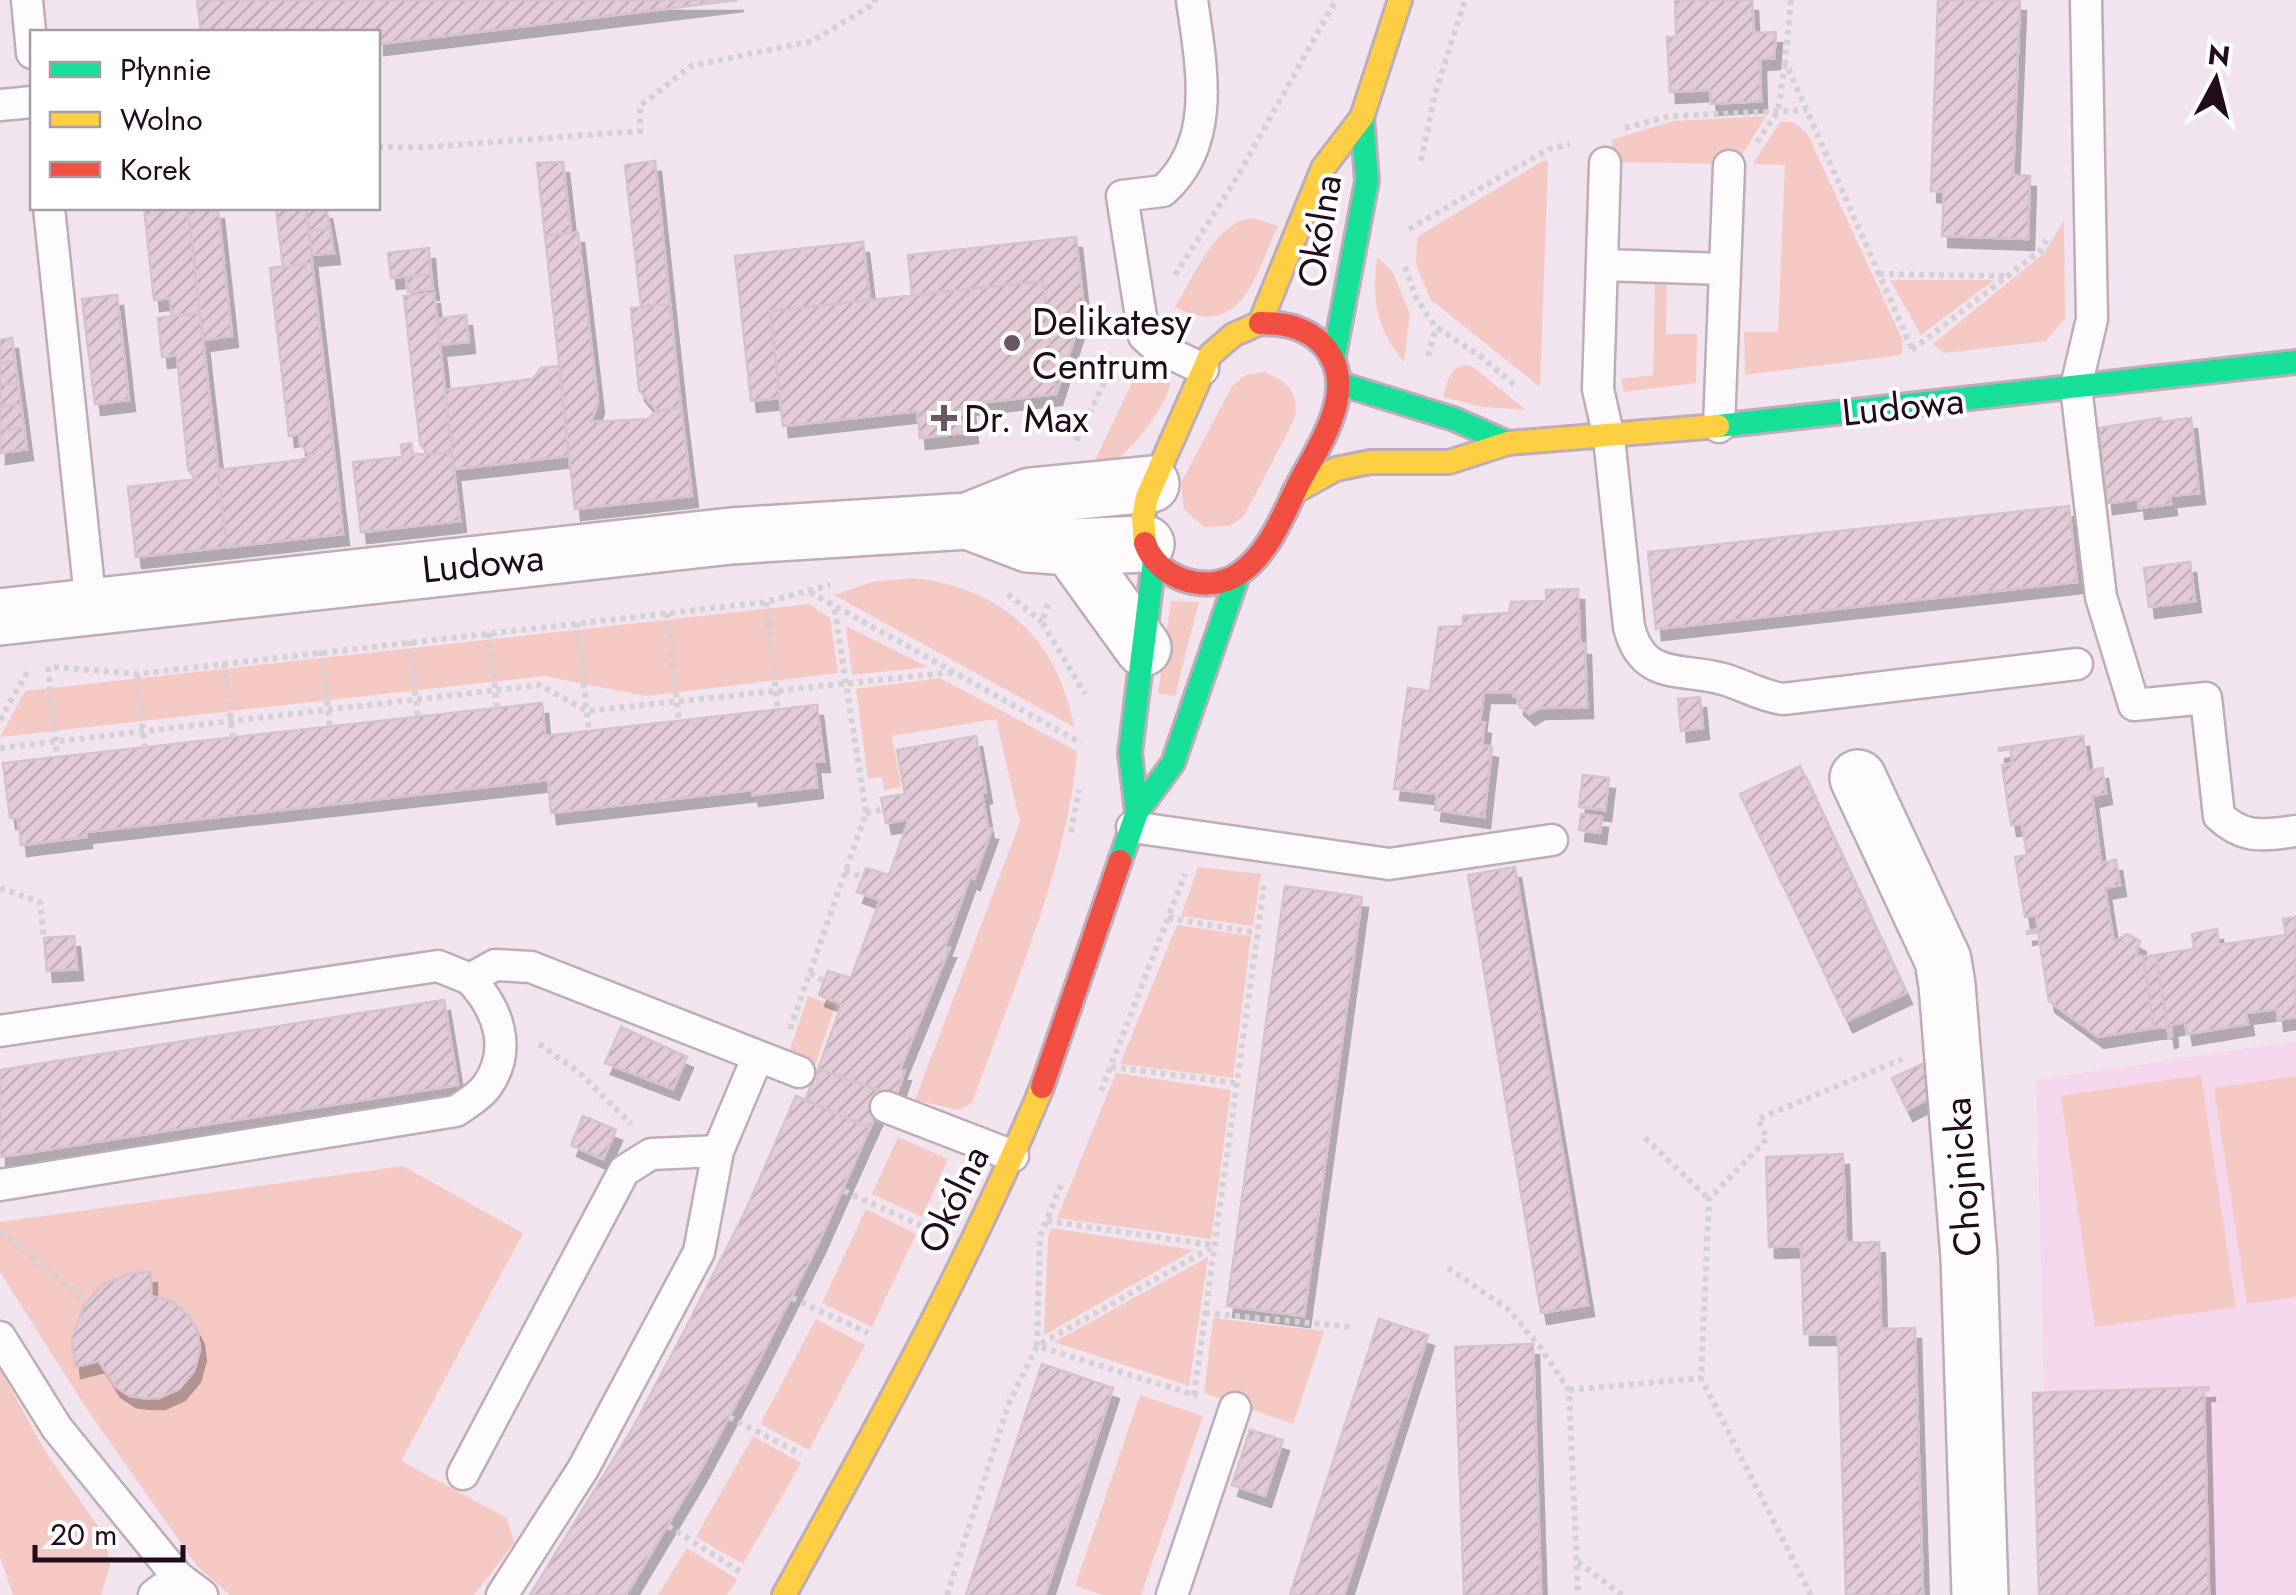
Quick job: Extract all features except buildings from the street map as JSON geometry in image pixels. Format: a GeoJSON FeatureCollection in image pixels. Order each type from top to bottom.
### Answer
{"type":"FeatureCollection","features":[{"type":"Feature","properties":{"kind":"street","name":"Okólna"},"geometry":{"type":"LineString","coordinates":[[1134,820],[1130,753],[1150,552],[1140,520],[1142,505],[1203,369],[1222,342],[1242,328],[1260,323],[1322,168],[1362,117],[1400,0]]}},
{"type":"Feature","properties":{"kind":"street","name":"Okólna"},"geometry":{"type":"LineString","coordinates":[[1334,356],[1367,181],[1362,117]]}},
{"type":"Feature","properties":{"kind":"street"},"geometry":{"type":"LineString","coordinates":[[1344,300],[1362,334]]}},
{"type":"Feature","properties":{"kind":"street"},"geometry":{"type":"LineString","coordinates":[[1260,323],[1293,326],[1322,343],[1334,356],[1340,384]]}},
{"type":"Feature","properties":{"kind":"street","name":"Ludowa"},"geometry":{"type":"LineString","coordinates":[[1294,492],[1336,469],[1370,462],[1449,462],[1508,443],[1609,438],[2296,362]]}},
{"type":"Feature","properties":{"kind":"street"},"geometry":{"type":"LineString","coordinates":[[1380,369],[1398,404]]}},
{"type":"Feature","properties":{"kind":"street","name":"Okólna"},"geometry":{"type":"LineString","coordinates":[[784,1595],[910,1365],[1013,1156],[1046,1076],[1134,820],[1174,764],[1238,575],[1260,552],[1294,492],[1330,422],[1340,384]]}},
{"type":"Feature","properties":{"kind":"street","name":"Ludowa"},"geometry":{"type":"LineString","coordinates":[[1340,384],[1454,419],[1508,443]]}},
{"type":"Feature","properties":{"kind":"street","name":"Ludowa"},"geometry":{"type":"LineString","coordinates":[[0,617],[731,536],[968,520],[1030,496],[1151,484]]}},
{"type":"Feature","properties":{"kind":"street","name":"Ludowa"},"geometry":{"type":"LineString","coordinates":[[968,520],[1028,544],[1061,569],[1150,552]]}},
{"type":"Feature","properties":{"kind":"street"},"geometry":{"type":"LineString","coordinates":[[1150,552],[1172,575],[1200,584],[1215,584],[1238,575]]}},
{"type":"Feature","properties":{"kind":"street"},"geometry":{"type":"LineString","coordinates":[[1061,569],[1143,648]]}},
{"type":"Feature","properties":{"kind":"street","name":"Chojnicka"},"geometry":{"type":"LineString","coordinates":[[1858,778],[1943,960],[1969,1257],[1980,1595]]}},
{"type":"Feature","properties":{"kind":"lane"},"geometry":{"type":"LineString","coordinates":[[27,0],[30,32]]}},
{"type":"Feature","properties":{"kind":"lane"},"geometry":{"type":"LineString","coordinates":[[1192,0],[1202,97],[1193,150],[1163,191],[1122,196],[1144,336],[1154,346],[1203,369]]}},
{"type":"Feature","properties":{"kind":"lane"},"geometry":{"type":"LineString","coordinates":[[2086,0],[2092,319],[2076,386],[2101,597],[2134,705],[2206,698],[2220,816],[2236,832],[2258,835],[2296,831]]}},
{"type":"Feature","properties":{"kind":"lane"},"geometry":{"type":"LineString","coordinates":[[0,105],[30,102]]}},
{"type":"Feature","properties":{"kind":"lane"},"geometry":{"type":"LineString","coordinates":[[1719,426],[1725,269],[1740,158]]}},
{"type":"Feature","properties":{"kind":"lane"},"geometry":{"type":"LineString","coordinates":[[1604,163],[1598,390],[1609,438],[1628,627],[1633,645],[1644,658],[1666,671],[1724,679],[1747,690],[1783,699],[2077,664]]}},
{"type":"Feature","properties":{"kind":"lane"},"geometry":{"type":"LineString","coordinates":[[49,210],[91,607]]}},
{"type":"Feature","properties":{"kind":"lane"},"geometry":{"type":"LineString","coordinates":[[1603,265],[1725,269]]}},
{"type":"Feature","properties":{"kind":"lane"},"geometry":{"type":"LineString","coordinates":[[1134,820],[1389,864],[1552,840]]}},
{"type":"Feature","properties":{"kind":"lane"},"geometry":{"type":"LineString","coordinates":[[470,979],[495,965],[532,967],[778,1064],[718,1151],[699,1252],[583,1470],[502,1595]]}},
{"type":"Feature","properties":{"kind":"lane"},"geometry":{"type":"LineString","coordinates":[[0,1031],[438,966],[470,979],[489,1000],[500,1026],[499,1061],[486,1088],[456,1112],[0,1184]]}},
{"type":"Feature","properties":{"kind":"lane"},"geometry":{"type":"LineString","coordinates":[[886,1107],[1013,1156]]}},
{"type":"Feature","properties":{"kind":"lane"},"geometry":{"type":"LineString","coordinates":[[463,1474],[630,1165],[651,1154],[718,1151]]}},
{"type":"Feature","properties":{"kind":"lane"},"geometry":{"type":"LineString","coordinates":[[0,1337],[57,1428],[178,1589]]}},
{"type":"Feature","properties":{"kind":"lane"},"geometry":{"type":"LineString","coordinates":[[1172,1595],[1234,1408]]}},
{"type":"Feature","properties":{"kind":"path"},"geometry":{"type":"LineString","coordinates":[[380,147],[640,132],[640,106],[691,66],[812,41],[875,4],[875,0]]}},
{"type":"Feature","properties":{"kind":"path"},"geometry":{"type":"LineString","coordinates":[[1166,290],[1233,184],[1336,0]]}},
{"type":"Feature","properties":{"kind":"path"},"geometry":{"type":"LineString","coordinates":[[1419,173],[1435,94],[1464,0]]}},
{"type":"Feature","properties":{"kind":"path"},"geometry":{"type":"LineString","coordinates":[[1740,158],[1778,111],[1791,0]]}},
{"type":"Feature","properties":{"kind":"path"},"geometry":{"type":"LineString","coordinates":[[1785,61],[1920,366]]}},
{"type":"Feature","properties":{"kind":"path"},"geometry":{"type":"LineString","coordinates":[[1406,244],[1412,211]]}},
{"type":"Feature","properties":{"kind":"path"},"geometry":{"type":"LineString","coordinates":[[1912,350],[2040,251],[2056,224]]}},
{"type":"Feature","properties":{"kind":"path"},"geometry":{"type":"LineString","coordinates":[[1404,257],[1418,300],[1436,327]]}},
{"type":"Feature","properties":{"kind":"path"},"geometry":{"type":"LineString","coordinates":[[1879,274],[2007,276]]}},
{"type":"Feature","properties":{"kind":"path"},"geometry":{"type":"LineString","coordinates":[[1075,442],[1117,355]]}},
{"type":"Feature","properties":{"kind":"path"},"geometry":{"type":"LineString","coordinates":[[1042,622],[1061,569]]}},
{"type":"Feature","properties":{"kind":"path"},"geometry":{"type":"LineString","coordinates":[[14,670],[48,667],[137,674],[766,602],[841,582]]}},
{"type":"Feature","properties":{"kind":"path"},"geometry":{"type":"LineString","coordinates":[[810,592],[1082,744]]}},
{"type":"Feature","properties":{"kind":"path"},"geometry":{"type":"LineString","coordinates":[[1004,592],[1042,622],[1084,694],[1101,698]]}},
{"type":"Feature","properties":{"kind":"path"},"geometry":{"type":"LineString","coordinates":[[766,602],[778,710]]}},
{"type":"Feature","properties":{"kind":"path"},"geometry":{"type":"LineString","coordinates":[[778,1064],[866,813],[834,606]]}},
{"type":"Feature","properties":{"kind":"path"},"geometry":{"type":"LineString","coordinates":[[667,612],[679,721]]}},
{"type":"Feature","properties":{"kind":"path"},"geometry":{"type":"LineString","coordinates":[[577,623],[589,731]]}},
{"type":"Feature","properties":{"kind":"path"},"geometry":{"type":"LineString","coordinates":[[488,632],[497,708]]}},
{"type":"Feature","properties":{"kind":"path"},"geometry":{"type":"LineString","coordinates":[[410,641],[418,717]]}},
{"type":"Feature","properties":{"kind":"path"},"geometry":{"type":"LineString","coordinates":[[322,652],[330,726]]}},
{"type":"Feature","properties":{"kind":"path"},"geometry":{"type":"LineString","coordinates":[[224,663],[233,738]]}},
{"type":"Feature","properties":{"kind":"path"},"geometry":{"type":"LineString","coordinates":[[48,667],[57,757]]}},
{"type":"Feature","properties":{"kind":"path"},"geometry":{"type":"LineString","coordinates":[[0,720],[28,669]]}},
{"type":"Feature","properties":{"kind":"path"},"geometry":{"type":"LineString","coordinates":[[0,748],[540,685],[587,711],[954,672]]}},
{"type":"Feature","properties":{"kind":"path"},"geometry":{"type":"LineString","coordinates":[[137,674],[145,747]]}},
{"type":"Feature","properties":{"kind":"path"},"geometry":{"type":"LineString","coordinates":[[866,813],[884,809]]}},
{"type":"Feature","properties":{"kind":"path"},"geometry":{"type":"LineString","coordinates":[[1096,1101],[1189,864]]}},
{"type":"Feature","properties":{"kind":"path"},"geometry":{"type":"LineString","coordinates":[[1194,1395],[1266,870]]}},
{"type":"Feature","properties":{"kind":"path"},"geometry":{"type":"LineString","coordinates":[[845,871],[863,877]]}},
{"type":"Feature","properties":{"kind":"path"},"geometry":{"type":"LineString","coordinates":[[0,888],[40,902],[44,938]]}},
{"type":"Feature","properties":{"kind":"path"},"geometry":{"type":"LineString","coordinates":[[1168,918],[1257,933]]}},
{"type":"Feature","properties":{"kind":"path"},"geometry":{"type":"LineString","coordinates":[[810,973],[824,981]]}},
{"type":"Feature","properties":{"kind":"path"},"geometry":{"type":"LineString","coordinates":[[500,1026],[523,1032],[580,1073],[626,1116],[651,1154]]}},
{"type":"Feature","properties":{"kind":"path"},"geometry":{"type":"LineString","coordinates":[[1810,1595],[1701,1378],[1709,1199],[1767,1138],[1758,1119],[1929,1048],[1952,1048]]}},
{"type":"Feature","properties":{"kind":"path"},"geometry":{"type":"LineString","coordinates":[[1110,1067],[1236,1083]]}},
{"type":"Feature","properties":{"kind":"path"},"geometry":{"type":"LineString","coordinates":[[1645,1138],[1709,1199]]}},
{"type":"Feature","properties":{"kind":"path"},"geometry":{"type":"LineString","coordinates":[[947,1595],[1008,1402],[1037,1346],[1040,1236],[1068,1170]]}},
{"type":"Feature","properties":{"kind":"path"},"geometry":{"type":"LineString","coordinates":[[844,1191],[926,1227]]}},
{"type":"Feature","properties":{"kind":"path"},"geometry":{"type":"LineString","coordinates":[[1047,1221],[1214,1246]]}},
{"type":"Feature","properties":{"kind":"path"},"geometry":{"type":"LineString","coordinates":[[0,1231],[87,1301]]}},
{"type":"Feature","properties":{"kind":"path"},"geometry":{"type":"LineString","coordinates":[[1037,1346],[1214,1246]]}},
{"type":"Feature","properties":{"kind":"path"},"geometry":{"type":"LineString","coordinates":[[1448,1268],[1508,1310],[1540,1347],[1569,1390],[1578,1595]]}},
{"type":"Feature","properties":{"kind":"path"},"geometry":{"type":"LineString","coordinates":[[792,1298],[874,1336]]}},
{"type":"Feature","properties":{"kind":"path"},"geometry":{"type":"LineString","coordinates":[[1205,1312],[1352,1328]]}},
{"type":"Feature","properties":{"kind":"path"},"geometry":{"type":"LineString","coordinates":[[1037,1346],[1234,1408]]}},
{"type":"Feature","properties":{"kind":"path"},"geometry":{"type":"LineString","coordinates":[[1569,1390],[1701,1378]]}},
{"type":"Feature","properties":{"kind":"path"},"geometry":{"type":"LineString","coordinates":[[729,1417],[811,1460]]}},
{"type":"Feature","properties":{"kind":"path"},"geometry":{"type":"LineString","coordinates":[[668,1526],[746,1575]]}},
{"type":"Feature","properties":{"kind":"path"},"geometry":{"type":"LineString","coordinates":[[1576,1561],[1622,1595]]}},
{"type":"Feature","properties":{"kind":"shaded area"},"geometry":{"type":"Polygon","coordinates":[[[1766,116],[1736,164],[1616,162],[1611,140],[1673,121],[1766,116]]]}},
{"type":"Feature","properties":{"kind":"shaded area"},"geometry":{"type":"Polygon","coordinates":[[[1780,122],[1793,122],[1807,133],[1903,341],[1901,355],[1745,375],[1744,332],[1778,332],[1785,165],[1753,164],[1780,122]]]}},
{"type":"Feature","properties":{"kind":"shaded area"},"geometry":{"type":"Polygon","coordinates":[[[1544,160],[1548,162],[1540,387],[1430,299],[1416,264],[1417,237],[1544,160]]]}},
{"type":"Feature","properties":{"kind":"shaded area"},"geometry":{"type":"Polygon","coordinates":[[[1253,218],[1278,226],[1243,298],[1216,316],[1198,316],[1175,307],[1217,239],[1240,221],[1253,218]]]}},
{"type":"Feature","properties":{"kind":"shaded area"},"geometry":{"type":"Polygon","coordinates":[[[2064,220],[2065,318],[2046,341],[1944,353],[1933,344],[2044,253],[2064,220]]]}},
{"type":"Feature","properties":{"kind":"shaded area"},"geometry":{"type":"Polygon","coordinates":[[[1377,257],[1393,272],[1410,315],[1404,362],[1381,324],[1375,287],[1377,257]]]}},
{"type":"Feature","properties":{"kind":"shaded area"},"geometry":{"type":"Polygon","coordinates":[[[1667,280],[1666,334],[1697,334],[1696,383],[1624,392],[1621,379],[1653,375],[1655,281],[1667,280]]]}},
{"type":"Feature","properties":{"kind":"shaded area"},"geometry":{"type":"Polygon","coordinates":[[[1890,280],[1994,280],[1921,335],[1890,280]]]}},
{"type":"Feature","properties":{"kind":"shaded area"},"geometry":{"type":"Polygon","coordinates":[[[1142,361],[1167,374],[1167,395],[1144,432],[1126,451],[1090,471],[1142,361]]]}},
{"type":"Feature","properties":{"kind":"shaded area"},"geometry":{"type":"Polygon","coordinates":[[[1469,365],[1526,410],[1483,407],[1443,397],[1453,371],[1469,365]]]}},
{"type":"Feature","properties":{"kind":"shaded area"},"geometry":{"type":"Polygon","coordinates":[[[1264,372],[1290,389],[1295,418],[1244,516],[1230,526],[1204,527],[1184,509],[1181,483],[1232,386],[1246,375],[1264,372]]]}},
{"type":"Feature","properties":{"kind":"shaded area"},"geometry":{"type":"Polygon","coordinates":[[[911,578],[972,592],[1020,622],[1054,668],[1074,727],[834,595],[872,582],[911,578]]]}},
{"type":"Feature","properties":{"kind":"shaded area"},"geometry":{"type":"Polygon","coordinates":[[[1171,601],[1199,602],[1175,696],[1158,693],[1171,601]]]}},
{"type":"Feature","properties":{"kind":"shaded area"},"geometry":{"type":"Polygon","coordinates":[[[809,604],[830,618],[838,673],[646,696],[544,676],[0,737],[25,691],[809,604]]]}},
{"type":"Feature","properties":{"kind":"shaded area"},"geometry":{"type":"Polygon","coordinates":[[[846,626],[928,667],[852,675],[846,626]]]}},
{"type":"Feature","properties":{"kind":"shaded area"},"geometry":{"type":"Polygon","coordinates":[[[940,678],[1077,751],[1062,839],[1036,929],[972,1103],[959,1110],[915,1100],[1020,822],[996,719],[892,736],[901,787],[884,790],[882,777],[868,779],[856,689],[940,678]]]}},
{"type":"Feature","properties":{"kind":"shaded area"},"geometry":{"type":"Polygon","coordinates":[[[1198,867],[1261,874],[1253,926],[1181,916],[1198,867]]]}},
{"type":"Feature","properties":{"kind":"shaded area"},"geometry":{"type":"Polygon","coordinates":[[[1177,925],[1251,936],[1233,1078],[1120,1064],[1177,925]]]}},
{"type":"Feature","properties":{"kind":"shaded area"},"geometry":{"type":"Polygon","coordinates":[[[808,996],[835,1006],[815,1066],[799,1061],[790,1050],[808,996]]]}},
{"type":"Feature","properties":{"kind":"shaded area"},"geometry":{"type":"Polygon","coordinates":[[[2296,1041],[2296,1595],[2039,1595],[2033,1393],[2044,1392],[2036,1080],[2296,1041]]]}},
{"type":"Feature","properties":{"kind":"shaded area"},"geometry":{"type":"Polygon","coordinates":[[[1116,1073],[1231,1090],[1211,1239],[1057,1218],[1116,1073]]]}},
{"type":"Feature","properties":{"kind":"shaded area"},"geometry":{"type":"Polygon","coordinates":[[[2201,1075],[2236,1307],[2095,1327],[2061,1096],[2201,1075]]]}},
{"type":"Feature","properties":{"kind":"shaded area"},"geometry":{"type":"Polygon","coordinates":[[[2296,1076],[2296,1297],[2247,1304],[2214,1088],[2296,1076]]]}},
{"type":"Feature","properties":{"kind":"shaded area"},"geometry":{"type":"Polygon","coordinates":[[[898,1137],[948,1159],[922,1217],[872,1194],[898,1137]]]}},
{"type":"Feature","properties":{"kind":"shaded area"},"geometry":{"type":"Polygon","coordinates":[[[403,1166],[523,1233],[401,1461],[507,1518],[514,1543],[474,1595],[230,1595],[197,1566],[86,1408],[0,1272],[0,1222],[403,1166]]]}},
{"type":"Feature","properties":{"kind":"shaded area"},"geometry":{"type":"Polygon","coordinates":[[[866,1209],[916,1234],[872,1327],[822,1303],[866,1209]]]}},
{"type":"Feature","properties":{"kind":"shaded area"},"geometry":{"type":"Polygon","coordinates":[[[1052,1228],[1194,1250],[1044,1335],[1048,1237],[1052,1228]]]}},
{"type":"Feature","properties":{"kind":"shaded area"},"geometry":{"type":"Polygon","coordinates":[[[1208,1257],[1189,1386],[1054,1342],[1208,1257]]]}},
{"type":"Feature","properties":{"kind":"shaded area"},"geometry":{"type":"Polygon","coordinates":[[[1213,1318],[1324,1331],[1293,1424],[1204,1393],[1213,1318]]]}},
{"type":"Feature","properties":{"kind":"shaded area"},"geometry":{"type":"Polygon","coordinates":[[[816,1319],[865,1345],[809,1450],[760,1424],[816,1319]]]}},
{"type":"Feature","properties":{"kind":"shaded area"},"geometry":{"type":"Polygon","coordinates":[[[0,1369],[45,1451],[105,1536],[110,1566],[101,1595],[13,1595],[0,1557],[0,1369]]]}},
{"type":"Feature","properties":{"kind":"shaded area"},"geometry":{"type":"Polygon","coordinates":[[[1140,1395],[1203,1416],[1141,1595],[1103,1595],[1075,1586],[1140,1395]]]}},
{"type":"Feature","properties":{"kind":"shaded area"},"geometry":{"type":"Polygon","coordinates":[[[753,1436],[801,1463],[743,1564],[696,1537],[753,1436]]]}},
{"type":"Feature","properties":{"kind":"shaded area"},"geometry":{"type":"Polygon","coordinates":[[[687,1548],[737,1579],[727,1595],[658,1595],[687,1548]]]}},
{"type":"Feature","properties":{"kind":"traffic: fast"},"geometry":{"type":"LineString","coordinates":[[1334,356],[1367,181],[1362,117]]}},
{"type":"Feature","properties":{"kind":"traffic: fast"},"geometry":{"type":"LineString","coordinates":[[1718,426],[2296,362]]}},
{"type":"Feature","properties":{"kind":"traffic: fast"},"geometry":{"type":"LineString","coordinates":[[1341,384],[1454,419],[1508,443]]}},
{"type":"Feature","properties":{"kind":"traffic: fast"},"geometry":{"type":"LineString","coordinates":[[1137,812],[1130,753],[1154,560]]}},
{"type":"Feature","properties":{"kind":"traffic: fast"},"geometry":{"type":"LineString","coordinates":[[1120,861],[1137,812],[1173,763],[1238,575]]}},
{"type":"Feature","properties":{"kind":"traffic: slow"},"geometry":{"type":"LineString","coordinates":[[1260,323],[1323,168],[1362,117],[1400,0]]}},
{"type":"Feature","properties":{"kind":"traffic: slow"},"geometry":{"type":"LineString","coordinates":[[1145,543],[1143,517],[1147,497],[1210,355],[1233,335],[1260,323]]}},
{"type":"Feature","properties":{"kind":"traffic: slow"},"geometry":{"type":"LineString","coordinates":[[1294,492],[1336,469],[1370,462],[1449,462],[1508,443],[1718,426]]}},
{"type":"Feature","properties":{"kind":"traffic: slow"},"geometry":{"type":"LineString","coordinates":[[784,1595],[953,1281],[1042,1087]]}},
{"type":"Feature","properties":{"kind":"traffic: jam"},"geometry":{"type":"LineString","coordinates":[[1145,543],[1151,556],[1172,574],[1185,580],[1213,583],[1227,580],[1250,565],[1281,521],[1333,416],[1338,379],[1334,361],[1316,339],[1294,327],[1260,323]]}},
{"type":"Feature","properties":{"kind":"traffic: jam"},"geometry":{"type":"LineString","coordinates":[[1042,1087],[1120,861]]}},
{"type":"Feature","properties":{"kind":"place","name":"Delikatesy Centrum"},"geometry":{"type":"Point","coordinates":[1012,343]}},
{"type":"Feature","properties":{"kind":"place","name":"Dr. Max"},"geometry":{"type":"Point","coordinates":[944,418]}}]}
